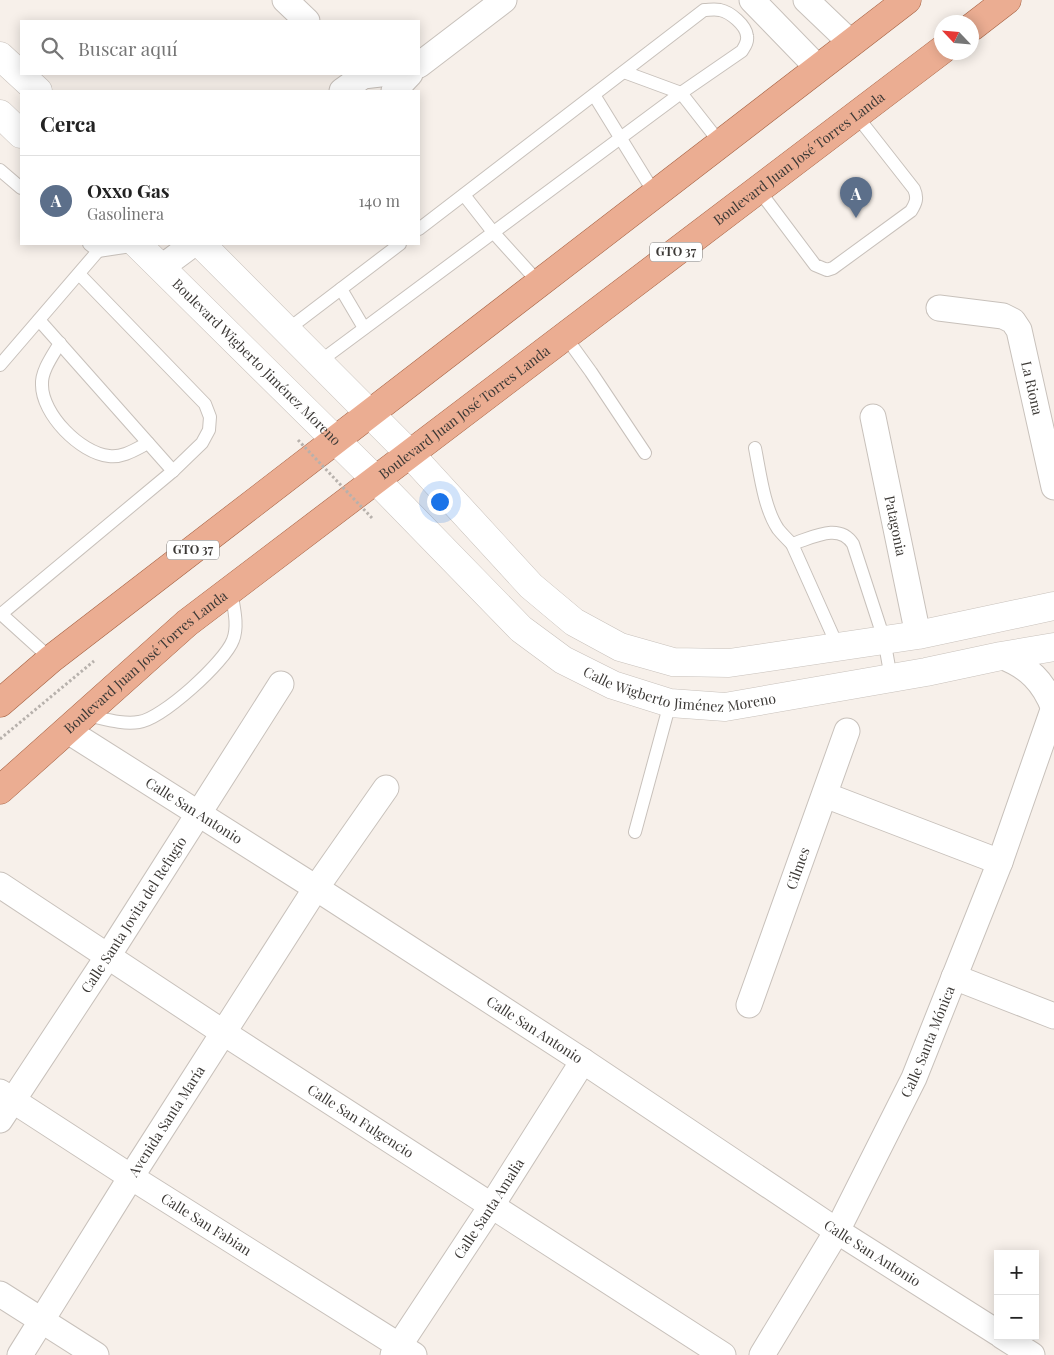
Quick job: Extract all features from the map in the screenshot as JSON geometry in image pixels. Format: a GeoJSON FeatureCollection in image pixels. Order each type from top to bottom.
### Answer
{"type":"FeatureCollection","features":[{"type":"Feature","properties":{"kind":"main road"},"geometry":{"type":"LineString","coordinates":[[979,22],[1007,0]]}},
{"type":"Feature","properties":{"kind":"main road","name":"GTO 37"},"geometry":{"type":"LineString","coordinates":[[0,702],[51,659],[721,144],[902,2]]}},
{"type":"Feature","properties":{"kind":"main road","name":"Boulevard Juan José Torres Landa"},"geometry":{"type":"LineString","coordinates":[[0,790],[187,624],[934,56]]}},
{"type":"Feature","properties":{"kind":"street"},"geometry":{"type":"LineString","coordinates":[[285,0],[306,20]]}},
{"type":"Feature","properties":{"kind":"street"},"geometry":{"type":"LineString","coordinates":[[420,64],[504,0]]}},
{"type":"Feature","properties":{"kind":"street"},"geometry":{"type":"LineString","coordinates":[[806,0],[851,43]]}},
{"type":"Feature","properties":{"kind":"street"},"geometry":{"type":"LineString","coordinates":[[757,2],[818,68]]}},
{"type":"Feature","properties":{"kind":"street"},"geometry":{"type":"LineString","coordinates":[[0,56],[20,74]]}},
{"type":"Feature","properties":{"kind":"street"},"geometry":{"type":"LineString","coordinates":[[21,75],[37,90]]}},
{"type":"Feature","properties":{"kind":"street"},"geometry":{"type":"LineString","coordinates":[[344,90],[366,75]]}},
{"type":"Feature","properties":{"kind":"street"},"geometry":{"type":"LineString","coordinates":[[395,90],[409,75]]}},
{"type":"Feature","properties":{"kind":"street"},"geometry":{"type":"LineString","coordinates":[[0,114],[20,133]]}},
{"type":"Feature","properties":{"kind":"street","name":"Boulevard Wigberto Jiménez Moreno"},"geometry":{"type":"LineString","coordinates":[[140,245],[376,480]]}},
{"type":"Feature","properties":{"kind":"street"},"geometry":{"type":"LineString","coordinates":[[162,267],[191,245]]}},
{"type":"Feature","properties":{"kind":"street"},"geometry":{"type":"LineString","coordinates":[[202,245],[410,454]]}},
{"type":"Feature","properties":{"kind":"street","name":"La Riona"},"geometry":{"type":"LineString","coordinates":[[939,308],[1003,316],[1013,321],[1019,330],[1054,486]]}},
{"type":"Feature","properties":{"kind":"street","name":"Patagonia"},"geometry":{"type":"LineString","coordinates":[[874,417],[918,635]]}},
{"type":"Feature","properties":{"kind":"street","name":"Calle Wigberto Jiménez Moreno"},"geometry":{"type":"LineString","coordinates":[[410,454],[530,586],[574,622],[620,647],[673,662],[729,663],[838,647],[918,635],[1054,606]]}},
{"type":"Feature","properties":{"kind":"street","name":"Calle Wigberto Jiménez Moreno"},"geometry":{"type":"LineString","coordinates":[[376,480],[521,629],[563,660],[613,685],[670,703],[725,707],[1054,647]]}},
{"type":"Feature","properties":{"kind":"street","name":"Calle Santa Mónica"},"geometry":{"type":"LineString","coordinates":[[762,1355],[837,1231],[914,1078],[1000,862],[1054,708],[1043,685],[1034,676],[1014,660],[1001,656]]}},
{"type":"Feature","properties":{"kind":"street","name":"Calle Santa Jovita del Refugio"},"geometry":{"type":"LineString","coordinates":[[5,1104],[108,956],[281,684]]}},
{"type":"Feature","properties":{"kind":"street","name":"Calle San Antonio"},"geometry":{"type":"LineString","coordinates":[[77,723],[198,812],[583,1061],[837,1231],[994,1330]]}},
{"type":"Feature","properties":{"kind":"street","name":"Cilmes"},"geometry":{"type":"LineString","coordinates":[[749,1005],[847,731]]}},
{"type":"Feature","properties":{"kind":"street","name":"Avenida Santa María"},"geometry":{"type":"LineString","coordinates":[[20,1355],[131,1177],[316,888],[386,788]]}},
{"type":"Feature","properties":{"kind":"street"},"geometry":{"type":"LineString","coordinates":[[825,795],[1000,862]]}},
{"type":"Feature","properties":{"kind":"street","name":"Calle San Fulgencio"},"geometry":{"type":"LineString","coordinates":[[0,885],[723,1355]]}},
{"type":"Feature","properties":{"kind":"street"},"geometry":{"type":"LineString","coordinates":[[954,977],[1054,1016]]}},
{"type":"Feature","properties":{"kind":"street","name":"Calle Santa Amalia"},"geometry":{"type":"LineString","coordinates":[[402,1352],[583,1061]]}},
{"type":"Feature","properties":{"kind":"street","name":"Calle San Fabian"},"geometry":{"type":"LineString","coordinates":[[5,1104],[131,1177],[402,1352]]}},
{"type":"Feature","properties":{"kind":"street"},"geometry":{"type":"LineString","coordinates":[[0,1294],[96,1355]]}},
{"type":"Feature","properties":{"kind":"street"},"geometry":{"type":"LineString","coordinates":[[1008,1340],[1032,1355]]}},
{"type":"Feature","properties":{"kind":"lane"},"geometry":{"type":"LineString","coordinates":[[319,362],[621,137],[742,51],[747,44],[745,30],[730,14],[714,9],[704,10],[420,228]]}},
{"type":"Feature","properties":{"kind":"lane"},"geometry":{"type":"LineString","coordinates":[[624,72],[681,93],[721,144]]}},
{"type":"Feature","properties":{"kind":"lane"},"geometry":{"type":"LineString","coordinates":[[594,95],[655,194]]}},
{"type":"Feature","properties":{"kind":"lane"},"geometry":{"type":"LineString","coordinates":[[758,189],[815,265],[827,270],[833,268],[911,211],[917,196],[914,189],[856,115]]}},
{"type":"Feature","properties":{"kind":"lane"},"geometry":{"type":"LineString","coordinates":[[0,170],[20,187]]}},
{"type":"Feature","properties":{"kind":"lane"},"geometry":{"type":"LineString","coordinates":[[464,195],[493,232],[539,283]]}},
{"type":"Feature","properties":{"kind":"lane"},"geometry":{"type":"LineString","coordinates":[[0,365],[79,274],[94,248],[128,245]]}},
{"type":"Feature","properties":{"kind":"lane"},"geometry":{"type":"LineString","coordinates":[[287,330],[399,245]]}},
{"type":"Feature","properties":{"kind":"lane"},"geometry":{"type":"LineString","coordinates":[[51,659],[0,614],[173,471],[202,443],[209,430],[210,417],[205,404],[79,274]]}},
{"type":"Feature","properties":{"kind":"lane"},"geometry":{"type":"LineString","coordinates":[[341,289],[364,328]]}},
{"type":"Feature","properties":{"kind":"lane"},"geometry":{"type":"LineString","coordinates":[[39,320],[173,471]]}},
{"type":"Feature","properties":{"kind":"lane"},"geometry":{"type":"LineString","coordinates":[[565,336],[645,453]]}},
{"type":"Feature","properties":{"kind":"lane"},"geometry":{"type":"LineString","coordinates":[[60,343],[45,370],[41,383],[44,398],[51,412],[66,430],[81,445],[95,453],[110,457],[124,455],[148,443]]}},
{"type":"Feature","properties":{"kind":"lane"},"geometry":{"type":"LineString","coordinates":[[755,448],[770,513],[779,530],[792,544],[838,647]]}},
{"type":"Feature","properties":{"kind":"lane"},"geometry":{"type":"LineString","coordinates":[[792,544],[834,532],[842,533],[849,538],[853,544],[884,640],[891,678]]}},
{"type":"Feature","properties":{"kind":"lane"},"geometry":{"type":"LineString","coordinates":[[77,723],[141,722],[155,717],[169,708],[218,662],[229,648],[236,630],[231,590]]}},
{"type":"Feature","properties":{"kind":"lane"},"geometry":{"type":"LineString","coordinates":[[635,832],[670,703]]}},
{"type":"Feature","properties":{"kind":"path"},"geometry":{"type":"LineString","coordinates":[[298,440],[372,518]]}},
{"type":"Feature","properties":{"kind":"place","name":"Oxxo Gas"},"geometry":{"type":"Point","coordinates":[856,218]}}]}
